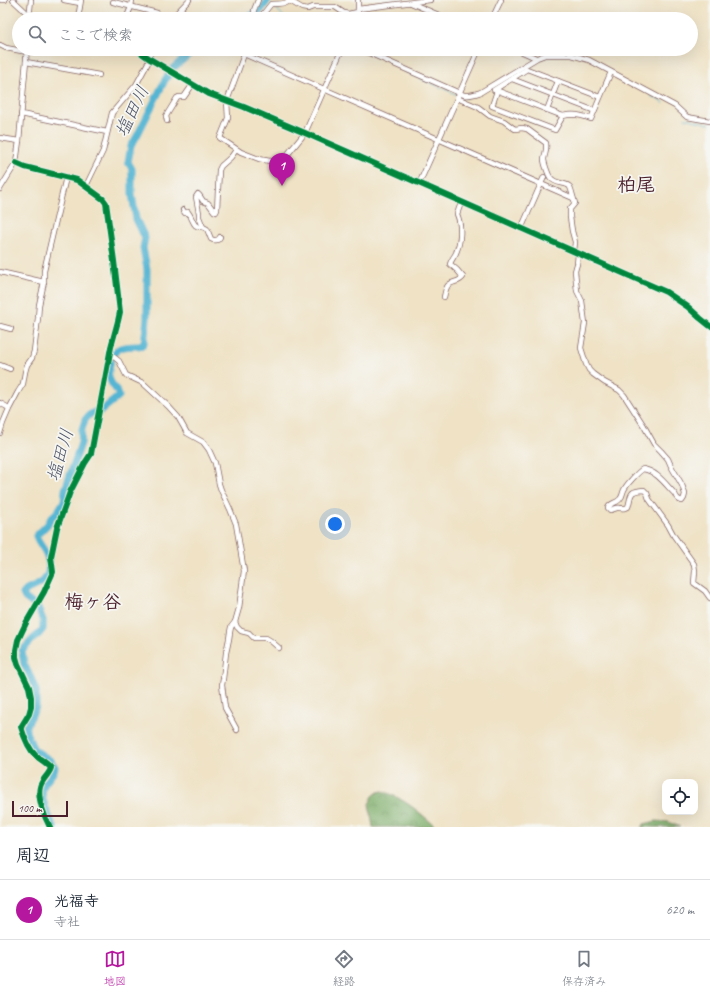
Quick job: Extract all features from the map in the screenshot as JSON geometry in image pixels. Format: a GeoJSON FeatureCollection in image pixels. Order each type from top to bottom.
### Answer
{"type":"FeatureCollection","features":[{"type":"Feature","properties":{"kind":"street"},"geometry":{"type":"LineString","coordinates":[[13,0],[24,12]]}},
{"type":"Feature","properties":{"kind":"street"},"geometry":{"type":"LineString","coordinates":[[30,12],[31,0]]}},
{"type":"Feature","properties":{"kind":"street"},"geometry":{"type":"LineString","coordinates":[[64,0],[80,1],[79,12]]}},
{"type":"Feature","properties":{"kind":"street"},"geometry":{"type":"LineString","coordinates":[[129,12],[132,0]]}},
{"type":"Feature","properties":{"kind":"street"},"geometry":{"type":"LineString","coordinates":[[178,12],[189,0]]}},
{"type":"Feature","properties":{"kind":"street"},"geometry":{"type":"LineString","coordinates":[[254,12],[258,0]]}},
{"type":"Feature","properties":{"kind":"street"},"geometry":{"type":"LineString","coordinates":[[358,0],[358,10]]}},
{"type":"Feature","properties":{"kind":"street"},"geometry":{"type":"LineString","coordinates":[[353,12],[358,10],[430,0]]}},
{"type":"Feature","properties":{"kind":"street"},"geometry":{"type":"LineString","coordinates":[[495,12],[501,0]]}},
{"type":"Feature","properties":{"kind":"street"},"geometry":{"type":"LineString","coordinates":[[265,12],[271,4],[283,4],[290,1],[302,8],[335,7],[342,12]]}},
{"type":"Feature","properties":{"kind":"street"},"geometry":{"type":"LineString","coordinates":[[113,2],[153,12]]}},
{"type":"Feature","properties":{"kind":"street"},"geometry":{"type":"LineString","coordinates":[[410,2],[432,12]]}},
{"type":"Feature","properties":{"kind":"street"},"geometry":{"type":"LineString","coordinates":[[0,45],[12,49]]}},
{"type":"Feature","properties":{"kind":"street"},"geometry":{"type":"LineString","coordinates":[[0,189],[16,163],[26,56]]}},
{"type":"Feature","properties":{"kind":"street"},"geometry":{"type":"LineString","coordinates":[[146,56],[209,94],[305,133],[666,292],[688,307],[710,326]]}},
{"type":"Feature","properties":{"kind":"street"},"geometry":{"type":"LineString","coordinates":[[244,56],[227,101],[228,118],[220,138],[236,150],[259,159],[270,161],[283,160],[305,133],[339,56]]}},
{"type":"Feature","properties":{"kind":"street"},"geometry":{"type":"LineString","coordinates":[[253,56],[324,90],[573,198]]}},
{"type":"Feature","properties":{"kind":"street"},"geometry":{"type":"LineString","coordinates":[[375,56],[458,95],[490,116],[504,121],[516,129],[527,129],[546,143],[547,151],[544,162],[551,178],[560,184],[568,185],[570,187],[574,202],[570,209],[570,217],[575,242],[577,291],[582,301],[584,323],[581,348],[586,364],[593,374],[619,390],[624,395],[654,444],[668,459],[682,485],[685,494],[682,501],[680,500],[677,498],[676,494],[655,474],[651,471],[643,469],[638,472],[624,490],[622,498],[609,505],[608,508],[610,510],[620,507],[624,509],[628,508],[631,494],[644,490],[694,564],[694,583],[705,591],[710,598]]}},
{"type":"Feature","properties":{"kind":"street"},"geometry":{"type":"LineString","coordinates":[[419,184],[476,56]]}},
{"type":"Feature","properties":{"kind":"street"},"geometry":{"type":"LineString","coordinates":[[532,56],[536,58]]}},
{"type":"Feature","properties":{"kind":"street"},"geometry":{"type":"LineString","coordinates":[[458,95],[472,95],[489,87],[536,58],[545,56]]}},
{"type":"Feature","properties":{"kind":"street"},"geometry":{"type":"LineString","coordinates":[[575,56],[589,60],[675,106],[687,117],[710,121]]}},
{"type":"Feature","properties":{"kind":"street"},"geometry":{"type":"LineString","coordinates":[[86,186],[103,151],[112,113],[136,85],[150,59]]}},
{"type":"Feature","properties":{"kind":"street"},"geometry":{"type":"LineString","coordinates":[[26,62],[99,75]]}},
{"type":"Feature","properties":{"kind":"street"},"geometry":{"type":"LineString","coordinates":[[563,116],[555,130],[492,106],[496,90],[527,69],[600,97]]}},
{"type":"Feature","properties":{"kind":"street"},"geometry":{"type":"LineString","coordinates":[[489,87],[563,116],[568,114],[576,114],[591,119],[611,72]]}},
{"type":"Feature","properties":{"kind":"street"},"geometry":{"type":"LineString","coordinates":[[512,79],[594,111]]}},
{"type":"Feature","properties":{"kind":"street"},"geometry":{"type":"LineString","coordinates":[[547,110],[558,81]]}},
{"type":"Feature","properties":{"kind":"street"},"geometry":{"type":"LineString","coordinates":[[167,121],[166,116],[177,98],[184,97],[193,84]]}},
{"type":"Feature","properties":{"kind":"street"},"geometry":{"type":"LineString","coordinates":[[21,114],[107,132]]}},
{"type":"Feature","properties":{"kind":"street"},"geometry":{"type":"LineString","coordinates":[[0,138],[19,141]]}},
{"type":"Feature","properties":{"kind":"street"},"geometry":{"type":"LineString","coordinates":[[220,237],[214,241],[211,239],[207,229],[203,227],[199,217],[196,197],[198,194],[203,201],[208,203],[216,212],[219,170],[236,150]]}},
{"type":"Feature","properties":{"kind":"street"},"geometry":{"type":"LineString","coordinates":[[16,163],[77,180],[98,194],[106,203],[120,312],[111,347],[91,454],[70,492],[57,528],[51,557],[53,572],[44,592],[26,623],[18,640],[16,650],[18,664],[29,687],[31,698],[29,714],[21,727],[30,750],[51,768],[40,787],[42,810],[50,827]]}},
{"type":"Feature","properties":{"kind":"street"},"geometry":{"type":"LineString","coordinates":[[0,433],[9,408],[23,384],[27,365],[32,358],[34,351],[39,305],[44,282],[44,271],[66,177]]}},
{"type":"Feature","properties":{"kind":"street"},"geometry":{"type":"LineString","coordinates":[[521,229],[544,177]]}},
{"type":"Feature","properties":{"kind":"street"},"geometry":{"type":"LineString","coordinates":[[444,297],[449,284],[461,280],[463,277],[450,264],[457,250],[460,238],[460,221],[457,214],[461,203]]}},
{"type":"Feature","properties":{"kind":"street"},"geometry":{"type":"LineString","coordinates":[[183,210],[185,213],[188,212],[196,226],[203,227]]}},
{"type":"Feature","properties":{"kind":"street"},"geometry":{"type":"LineString","coordinates":[[0,272],[44,282]]}},
{"type":"Feature","properties":{"kind":"street"},"geometry":{"type":"LineString","coordinates":[[0,326],[11,329]]}},
{"type":"Feature","properties":{"kind":"street"},"geometry":{"type":"LineString","coordinates":[[110,354],[119,361],[126,375],[143,382],[178,417],[187,432],[203,442],[209,450],[215,463],[219,484],[236,524],[244,571],[239,608],[230,632],[222,685],[225,708],[237,730]]}},
{"type":"Feature","properties":{"kind":"street"},"geometry":{"type":"LineString","coordinates":[[0,365],[10,369]]}},
{"type":"Feature","properties":{"kind":"street"},"geometry":{"type":"LineString","coordinates":[[0,403],[9,408]]}},
{"type":"Feature","properties":{"kind":"street"},"geometry":{"type":"LineString","coordinates":[[235,622],[241,631],[254,638],[266,638],[271,640],[279,648]]}},
{"type":"Feature","properties":{"kind":"green space"},"geometry":{"type":"Polygon","coordinates":[[[383,791],[410,805],[435,827],[373,827],[369,804],[373,796],[378,792],[383,791]]]}},
{"type":"Feature","properties":{"kind":"green space"},"geometry":{"type":"Polygon","coordinates":[[[656,821],[669,822],[680,827],[641,827],[644,824],[656,821]]]}},
{"type":"Feature","properties":{"kind":"waterway","name":"塩田川"},"geometry":{"type":"LineString","coordinates":[[257,12],[261,10],[268,0]]}},
{"type":"Feature","properties":{"kind":"waterway"},"geometry":{"type":"LineString","coordinates":[[274,6],[279,12]]}},
{"type":"Feature","properties":{"kind":"waterway","name":"塩田川"},"geometry":{"type":"LineString","coordinates":[[54,827],[49,818],[42,795],[44,785],[55,767],[51,761],[33,748],[26,732],[26,727],[36,707],[36,691],[24,664],[22,651],[43,629],[43,620],[38,608],[25,598],[23,594],[26,590],[42,582],[47,575],[49,567],[46,554],[36,536],[47,525],[64,501],[65,490],[81,443],[82,429],[85,420],[89,415],[96,411],[101,411],[119,396],[109,376],[109,370],[114,353],[121,348],[141,346],[144,343],[147,319],[147,269],[143,248],[145,238],[136,219],[132,194],[132,169],[128,162],[131,146],[165,80],[173,68],[188,56]]}},
{"type":"Feature","properties":{"kind":"waterway"},"geometry":{"type":"LineString","coordinates":[[406,72],[456,94]]}},
{"type":"Feature","properties":{"kind":"waterway"},"geometry":{"type":"LineString","coordinates":[[461,96],[466,98],[469,97]]}},
{"type":"Feature","properties":{"kind":"waterway"},"geometry":{"type":"LineString","coordinates":[[651,96],[664,103]]}},
{"type":"Feature","properties":{"kind":"waterway"},"geometry":{"type":"LineString","coordinates":[[685,118],[710,124]]}},
{"type":"Feature","properties":{"kind":"cycle path"},"geometry":{"type":"LineString","coordinates":[[146,56],[209,94],[305,133],[666,292],[688,307],[710,326]]}},
{"type":"Feature","properties":{"kind":"cycle path"},"geometry":{"type":"LineString","coordinates":[[16,163],[25,167],[77,180],[103,199],[106,203],[120,312],[111,347],[91,454],[70,492],[57,528],[51,557],[53,572],[44,592],[26,623],[18,640],[16,650],[18,664],[29,687],[31,697],[29,714],[21,727],[31,750],[51,768],[41,784],[39,792],[42,808],[50,827]]}},
{"type":"Feature","properties":{"kind":"place","name":"光福寺"},"geometry":{"type":"Point","coordinates":[282,186]}},
{"type":"Feature","properties":{"kind":"district","name":"柏尾"},"geometry":{"type":"Point","coordinates":[636,184]}},
{"type":"Feature","properties":{"kind":"district","name":"梅ヶ谷"},"geometry":{"type":"Point","coordinates":[93,601]}}]}
